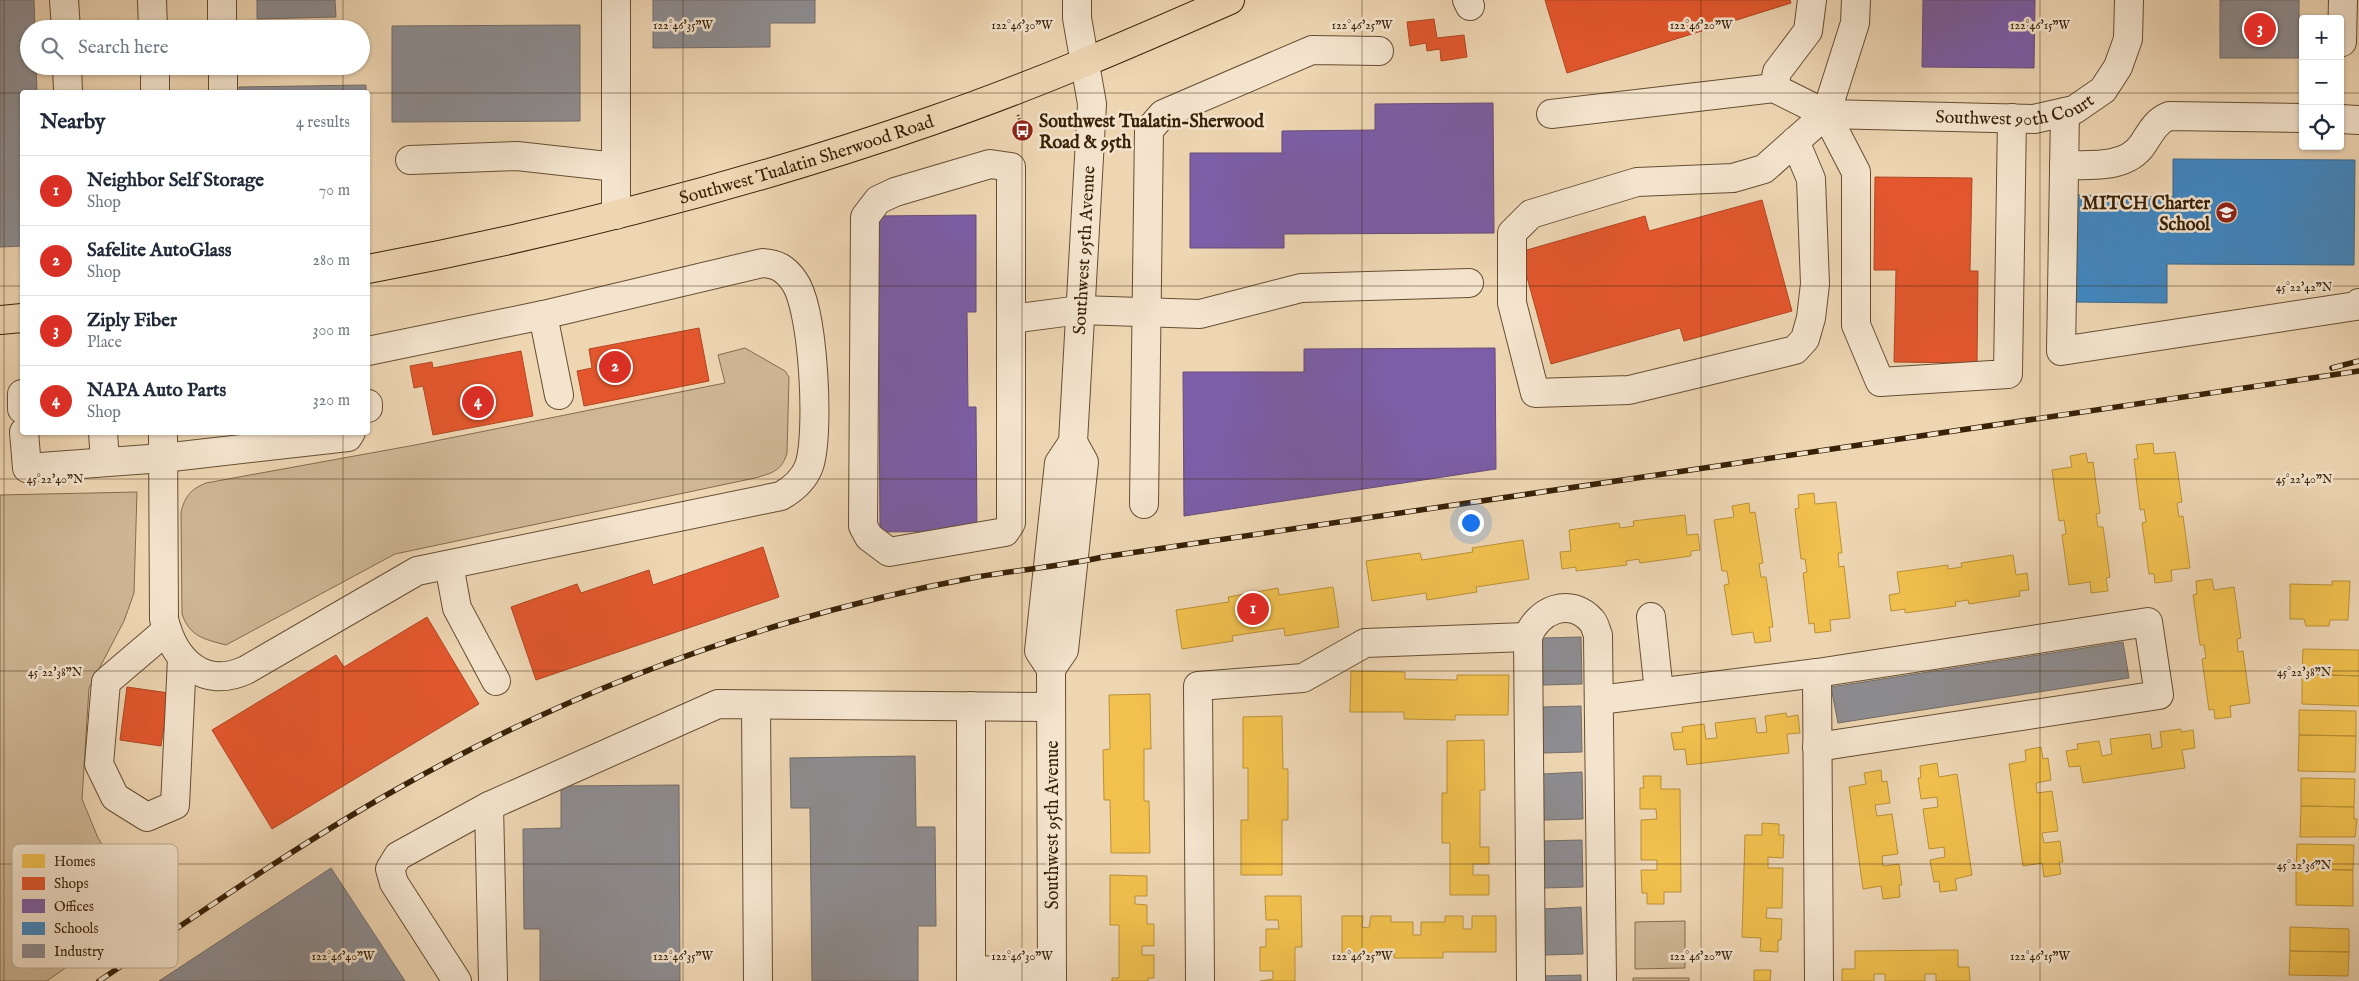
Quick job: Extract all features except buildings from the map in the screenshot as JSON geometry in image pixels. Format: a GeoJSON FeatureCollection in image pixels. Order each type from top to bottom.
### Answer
{"type":"FeatureCollection","features":[{"type":"Feature","properties":{"kind":"highway","name":"Southwest Tualatin Sherwood Road"},"geometry":{"type":"LineString","coordinates":[[370,269],[489,245],[616,215],[718,188],[886,136],[958,112],[1086,62],[1230,0]]}},
{"type":"Feature","properties":{"kind":"highway"},"geometry":{"type":"LineString","coordinates":[[0,320],[20,318]]}},
{"type":"Feature","properties":{"kind":"street"},"geometry":{"type":"LineString","coordinates":[[64,0],[65,20]]}},
{"type":"Feature","properties":{"kind":"street"},"geometry":{"type":"LineString","coordinates":[[152,0],[153,20]]}},
{"type":"Feature","properties":{"kind":"street"},"geometry":{"type":"LineString","coordinates":[[222,0],[222,20]]}},
{"type":"Feature","properties":{"kind":"street"},"geometry":{"type":"LineString","coordinates":[[616,0],[616,215]]}},
{"type":"Feature","properties":{"kind":"street","name":"Southwest 95th Avenue"},"geometry":{"type":"LineString","coordinates":[[1052,977],[1051,669],[1039,651],[1059,463],[1073,442],[1092,104],[1077,18],[1076,0]]}},
{"type":"Feature","properties":{"kind":"street"},"geometry":{"type":"LineString","coordinates":[[1774,88],[1777,72],[1808,31],[1812,0]]}},
{"type":"Feature","properties":{"kind":"street"},"geometry":{"type":"LineString","coordinates":[[1795,141],[1811,179],[1815,284],[1811,318],[1805,339],[1795,350],[1629,390],[1535,393],[1512,303],[1512,233],[1531,214],[1637,182],[1732,178],[1764,169],[1795,141],[1826,114],[1855,23],[1856,0]]}},
{"type":"Feature","properties":{"kind":"street","name":"Southwest 90th Court"},"geometry":{"type":"LineString","coordinates":[[1826,114],[2034,119],[2074,110],[2103,90],[2118,67],[2128,39],[2128,0]]}},
{"type":"Feature","properties":{"kind":"street"},"geometry":{"type":"LineString","coordinates":[[2343,0],[2343,15]]}},
{"type":"Feature","properties":{"kind":"street"},"geometry":{"type":"LineString","coordinates":[[1144,504],[1149,130],[1163,114],[1312,50],[1379,52]]}},
{"type":"Feature","properties":{"kind":"street"},"geometry":{"type":"LineString","coordinates":[[67,75],[68,90]]}},
{"type":"Feature","properties":{"kind":"street"},"geometry":{"type":"LineString","coordinates":[[155,75],[156,90]]}},
{"type":"Feature","properties":{"kind":"street"},"geometry":{"type":"LineString","coordinates":[[222,75],[223,90]]}},
{"type":"Feature","properties":{"kind":"street"},"geometry":{"type":"LineString","coordinates":[[1551,114],[1774,88],[1826,114],[1856,172],[1856,325],[1880,382],[2008,374],[2012,118]]}},
{"type":"Feature","properties":{"kind":"street"},"geometry":{"type":"LineString","coordinates":[[2065,112],[2061,352],[2346,307],[2359,303]]}},
{"type":"Feature","properties":{"kind":"street"},"geometry":{"type":"LineString","coordinates":[[2064,164],[2102,164],[2121,161],[2142,146],[2160,119],[2169,116],[2299,118]]}},
{"type":"Feature","properties":{"kind":"street"},"geometry":{"type":"LineString","coordinates":[[2344,119],[2359,120]]}},
{"type":"Feature","properties":{"kind":"street"},"geometry":{"type":"LineString","coordinates":[[410,160],[517,156],[616,167]]}},
{"type":"Feature","properties":{"kind":"street"},"geometry":{"type":"LineString","coordinates":[[990,164],[1011,167],[1012,319],[1010,523],[1005,532],[889,552],[869,537],[863,526],[865,217],[871,207],[878,200],[895,192],[990,164]]}},
{"type":"Feature","properties":{"kind":"street"},"geometry":{"type":"LineString","coordinates":[[163,445],[163,606],[167,630],[182,659],[197,671],[212,676],[233,676],[417,571],[767,500],[781,496],[792,489],[803,478],[809,467],[814,445],[810,338],[803,301],[795,282],[777,264],[762,263],[543,315],[370,351]]}},
{"type":"Feature","properties":{"kind":"street"},"geometry":{"type":"LineString","coordinates":[[1012,319],[1080,310],[1200,314],[1301,288],[1469,283]]}},
{"type":"Feature","properties":{"kind":"street"},"geometry":{"type":"LineString","coordinates":[[543,315],[559,395]]}},
{"type":"Feature","properties":{"kind":"street"},"geometry":{"type":"LineString","coordinates":[[24,435],[27,468],[106,462],[163,445],[348,437],[349,435]]}},
{"type":"Feature","properties":{"kind":"street"},"geometry":{"type":"LineString","coordinates":[[103,435],[106,462]]}},
{"type":"Feature","properties":{"kind":"street"},"geometry":{"type":"LineString","coordinates":[[449,565],[458,608],[496,681]]}},
{"type":"Feature","properties":{"kind":"street"},"geometry":{"type":"LineString","coordinates":[[1531,981],[1528,637],[1531,628],[1544,613],[1560,607],[1577,610],[1592,621],[1598,636],[1602,981]]}},
{"type":"Feature","properties":{"kind":"street"},"geometry":{"type":"LineString","coordinates":[[1651,618],[1660,692]]}},
{"type":"Feature","properties":{"kind":"street"},"geometry":{"type":"LineString","coordinates":[[1599,700],[1817,673],[2148,622],[2159,695],[1817,747]]}},
{"type":"Feature","properties":{"kind":"street"},"geometry":{"type":"LineString","coordinates":[[167,630],[106,682],[99,764],[115,797],[147,816],[175,805],[182,659]]}},
{"type":"Feature","properties":{"kind":"street"},"geometry":{"type":"LineString","coordinates":[[1200,981],[1198,686],[1303,678],[1365,644],[1384,641],[1528,637]]}},
{"type":"Feature","properties":{"kind":"street"},"geometry":{"type":"LineString","coordinates":[[1817,673],[1819,981]]}},
{"type":"Feature","properties":{"kind":"street"},"geometry":{"type":"LineString","coordinates":[[457,981],[394,884],[390,868],[398,856],[490,806],[718,704],[1051,707]]}},
{"type":"Feature","properties":{"kind":"street"},"geometry":{"type":"LineString","coordinates":[[756,705],[758,981]]}},
{"type":"Feature","properties":{"kind":"street"},"geometry":{"type":"LineString","coordinates":[[971,706],[971,976],[1052,977]]}},
{"type":"Feature","properties":{"kind":"street"},"geometry":{"type":"LineString","coordinates":[[490,806],[493,981]]}},
{"type":"Feature","properties":{"kind":"shaded area"},"geometry":{"type":"Polygon","coordinates":[[[745,348],[785,371],[789,377],[787,453],[779,468],[771,473],[755,478],[395,554],[226,645],[199,636],[185,622],[182,614],[181,512],[189,494],[201,485],[415,445],[725,383],[718,355],[745,348]]]}},
{"type":"Feature","properties":{"kind":"shaded area"},"geometry":{"type":"Polygon","coordinates":[[[137,492],[134,593],[124,621],[89,688],[82,799],[102,844],[12,844],[12,968],[65,968],[47,981],[0,981],[0,495],[137,492]]]}},
{"type":"Feature","properties":{"kind":"shaded area"},"geometry":{"type":"Polygon","coordinates":[[[1685,921],[1685,968],[1635,969],[1635,922],[1685,921]]]}},
{"type":"Feature","properties":{"kind":"shaded area"},"geometry":{"type":"Polygon","coordinates":[[[1633,978],[1689,978],[1689,981],[1633,981],[1633,978]]]}},
{"type":"Feature","properties":{"kind":"railway"},"geometry":{"type":"LineString","coordinates":[[2332,368],[2359,361]]}},
{"type":"Feature","properties":{"kind":"railway"},"geometry":{"type":"LineString","coordinates":[[178,928],[246,882],[359,811],[443,764],[537,717],[683,657],[831,610],[904,592],[993,574],[2359,371]]}},
{"type":"Feature","properties":{"kind":"railway"},"geometry":{"type":"LineString","coordinates":[[99,981],[118,968]]}},
{"type":"Feature","properties":{"kind":"place","name":"Ziply Fiber"},"geometry":{"type":"Point","coordinates":[2260,29]}},
{"type":"Feature","properties":{"kind":"place","name":"Southwest Tualatin-Sherwood Road & 95th"},"geometry":{"type":"Point","coordinates":[1023,131]}},
{"type":"Feature","properties":{"kind":"place","name":"MITCH Charter School"},"geometry":{"type":"Point","coordinates":[2226,213]}},
{"type":"Feature","properties":{"kind":"place","name":"Safelite AutoGlass"},"geometry":{"type":"Point","coordinates":[615,367]}},
{"type":"Feature","properties":{"kind":"place","name":"NAPA Auto Parts"},"geometry":{"type":"Point","coordinates":[478,402]}},
{"type":"Feature","properties":{"kind":"place","name":"Neighbor Self Storage"},"geometry":{"type":"Point","coordinates":[1253,609]}}]}
